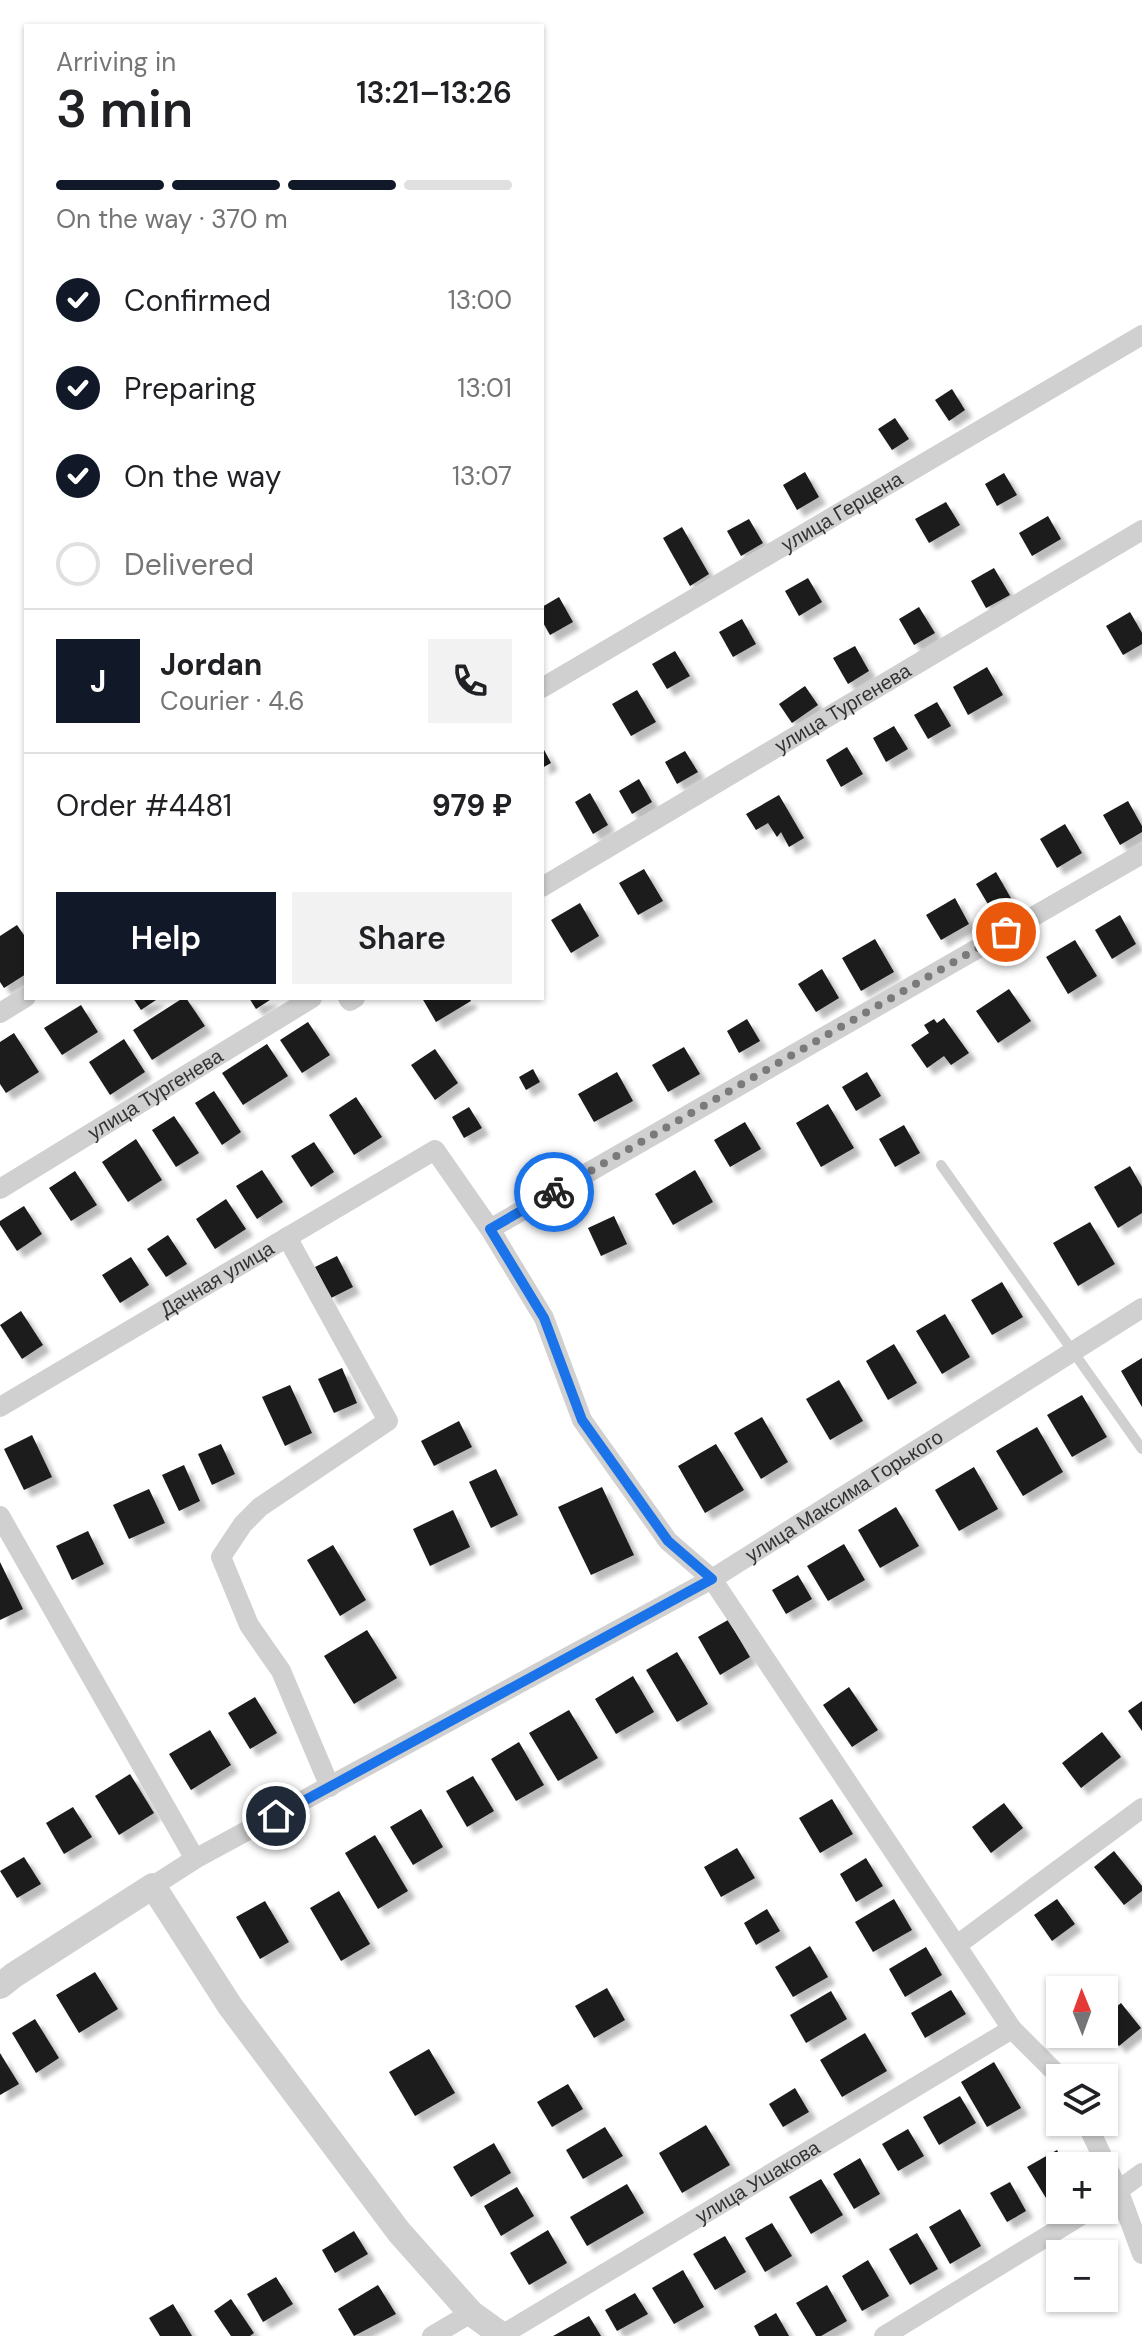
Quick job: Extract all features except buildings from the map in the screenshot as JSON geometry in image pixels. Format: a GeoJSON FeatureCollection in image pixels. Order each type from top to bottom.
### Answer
{"type":"FeatureCollection","features":[{"type":"Feature","properties":{"kind":"street","name":"улица Герцена"},"geometry":{"type":"LineString","coordinates":[[544,687],[1142,335]]}},
{"type":"Feature","properties":{"kind":"street","name":"улица Тургенева"},"geometry":{"type":"LineString","coordinates":[[544,886],[1142,530]]}},
{"type":"Feature","properties":{"kind":"street"},"geometry":{"type":"LineString","coordinates":[[1047,2064],[1012,2029],[712,1579],[668,1541],[582,1420],[544,1318],[490,1229],[1142,854]]}},
{"type":"Feature","properties":{"kind":"street"},"geometry":{"type":"LineString","coordinates":[[0,1013],[24,998]]}},
{"type":"Feature","properties":{"kind":"street","name":"улица Тургенева"},"geometry":{"type":"LineString","coordinates":[[0,1189],[309,1000]]}},
{"type":"Feature","properties":{"kind":"street","name":"Дачная улица"},"geometry":{"type":"LineString","coordinates":[[0,1407],[435,1150],[490,1229]]}},
{"type":"Feature","properties":{"kind":"street"},"geometry":{"type":"LineString","coordinates":[[287,1237],[388,1421],[260,1507],[243,1524],[221,1557],[249,1625],[281,1671],[330,1787]]}},
{"type":"Feature","properties":{"kind":"street","name":"улица Максима Горького"},"geometry":{"type":"LineString","coordinates":[[0,1986],[195,1859],[712,1579],[1142,1308]]}},
{"type":"Feature","properties":{"kind":"street"},"geometry":{"type":"LineString","coordinates":[[0,1516],[195,1859]]}},
{"type":"Feature","properties":{"kind":"street"},"geometry":{"type":"LineString","coordinates":[[957,1945],[1142,1808]]}},
{"type":"Feature","properties":{"kind":"street"},"geometry":{"type":"LineString","coordinates":[[153,1886],[230,2006],[399,2232],[471,2313],[502,2336]]}},
{"type":"Feature","properties":{"kind":"street","name":"улица Ушакова"},"geometry":{"type":"LineString","coordinates":[[502,2336],[1012,2029]]}},
{"type":"Feature","properties":{"kind":"street"},"geometry":{"type":"LineString","coordinates":[[1118,2192],[1142,2173]]}},
{"type":"Feature","properties":{"kind":"street"},"geometry":{"type":"LineString","coordinates":[[1118,2208],[1142,2254]]}},
{"type":"Feature","properties":{"kind":"street"},"geometry":{"type":"LineString","coordinates":[[884,2336],[1067,2224]]}},
{"type":"Feature","properties":{"kind":"street"},"geometry":{"type":"LineString","coordinates":[[432,2336],[471,2313]]}},
{"type":"Feature","properties":{"kind":"lane"},"geometry":{"type":"LineString","coordinates":[[941,1165],[1142,1449]]}},
{"type":"Feature","properties":{"kind":"way so far"},"geometry":{"type":"LineString","coordinates":[[554,1192],[1006,932]]}},
{"type":"Feature","properties":{"kind":"route"},"geometry":{"type":"LineString","coordinates":[[276,1816],[712,1579],[668,1541],[582,1420],[544,1318],[490,1229],[554,1192]]}}]}
